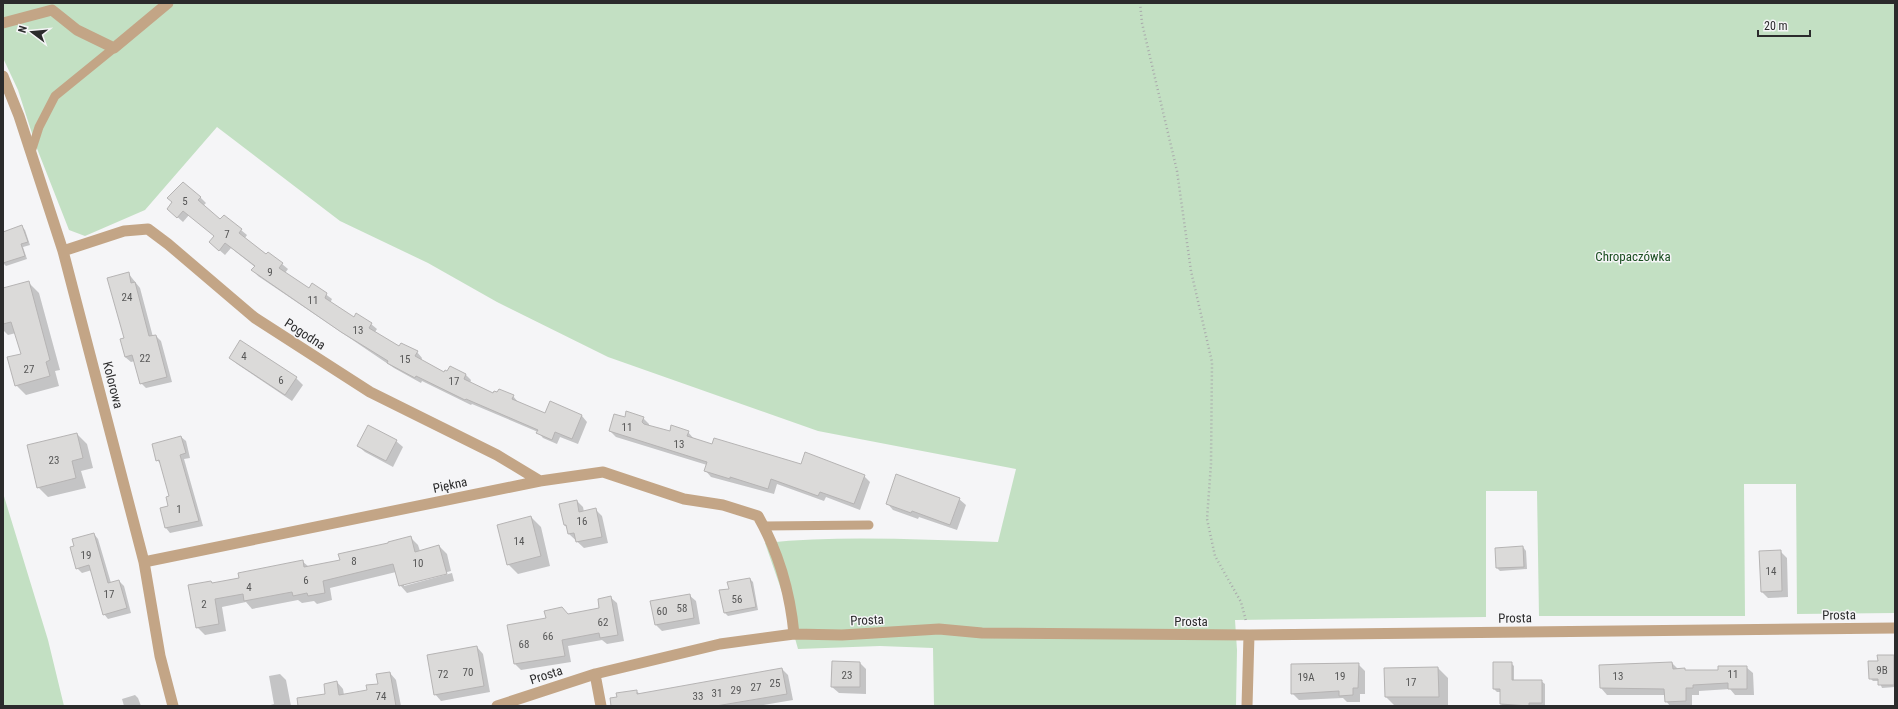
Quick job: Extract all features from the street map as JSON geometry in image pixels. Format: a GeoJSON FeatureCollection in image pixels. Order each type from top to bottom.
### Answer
{"type":"FeatureCollection","features":[{"type":"Feature","properties":{"kind":"street"},"geometry":{"type":"LineString","coordinates":[[3,23],[49,7],[77,30],[114,48],[168,3]]}},
{"type":"Feature","properties":{"kind":"street","name":"Kolorowa"},"geometry":{"type":"LineString","coordinates":[[3,76],[19,116],[63,251],[144,562],[160,656],[173,706]]}},
{"type":"Feature","properties":{"kind":"street","name":"Pogodna"},"geometry":{"type":"LineString","coordinates":[[63,251],[124,231],[148,229],[168,244],[255,318],[363,388],[497,455],[540,481]]}},
{"type":"Feature","properties":{"kind":"street","name":"Piękna"},"geometry":{"type":"LineString","coordinates":[[144,562],[540,481],[603,472],[684,498],[724,505],[758,516],[764,526]]}},
{"type":"Feature","properties":{"kind":"street"},"geometry":{"type":"LineString","coordinates":[[764,526],[773,543],[792,605],[794,634]]}},
{"type":"Feature","properties":{"kind":"street","name":"Prosta"},"geometry":{"type":"LineString","coordinates":[[497,706],[595,674],[720,644],[794,634],[842,635],[939,629],[982,633],[1249,635],[1895,628]]}},
{"type":"Feature","properties":{"kind":"street"},"geometry":{"type":"LineString","coordinates":[[1247,706],[1249,635]]}},
{"type":"Feature","properties":{"kind":"street"},"geometry":{"type":"LineString","coordinates":[[595,674],[600,706]]}},
{"type":"Feature","properties":{"kind":"lane"},"geometry":{"type":"LineString","coordinates":[[31,152],[39,127],[55,96],[114,48]]}},
{"type":"Feature","properties":{"kind":"lane"},"geometry":{"type":"LineString","coordinates":[[764,526],[869,525]]}},
{"type":"Feature","properties":{"kind":"path"},"geometry":{"type":"LineString","coordinates":[[1140,3],[1142,23],[1176,171],[1191,271],[1212,362],[1211,464],[1207,518],[1215,556],[1241,602],[1249,635]]}},
{"type":"Feature","properties":{"kind":"green space","name":"Chropaczówka"},"geometry":{"type":"Polygon","coordinates":[[[3,3],[1895,3],[1895,613],[1797,614],[1796,484],[1744,484],[1745,616],[1539,616],[1537,491],[1486,491],[1486,617],[1235,620],[1237,650],[1236,706],[934,706],[933,648],[880,646],[798,649],[782,592],[765,543],[823,539],[910,539],[998,542],[1016,469],[818,431],[608,357],[497,302],[428,263],[340,221],[217,127],[145,210],[85,236],[69,230],[36,146],[18,90],[3,58],[3,3]]]}},
{"type":"Feature","properties":{"kind":"green space"},"geometry":{"type":"Polygon","coordinates":[[[3,493],[48,640],[64,706],[3,706],[3,493]]]}},
{"type":"Feature","properties":{"kind":"building"},"geometry":{"type":"Polygon","coordinates":[[[183,182],[201,197],[198,200],[220,219],[224,215],[242,229],[239,233],[266,254],[268,252],[283,263],[279,268],[309,288],[312,283],[327,293],[325,298],[354,317],[356,313],[372,323],[369,328],[399,346],[401,343],[418,351],[415,356],[444,372],[445,370],[447,371],[450,366],[466,374],[464,379],[493,393],[494,391],[497,392],[499,389],[514,395],[512,399],[545,413],[550,401],[582,415],[572,439],[555,432],[552,440],[536,433],[538,430],[466,399],[465,400],[416,376],[415,378],[387,363],[388,361],[341,332],[251,270],[255,266],[225,243],[219,251],[209,242],[214,236],[183,211],[177,218],[167,209],[172,202],[167,198],[183,182]]]}},
{"type":"Feature","properties":{"kind":"building"},"geometry":{"type":"Polygon","coordinates":[[[22,225],[28,242],[21,244],[25,256],[3,263],[3,232],[22,225]]]}},
{"type":"Feature","properties":{"kind":"building"},"geometry":{"type":"Polygon","coordinates":[[[129,272],[131,283],[135,282],[149,336],[156,335],[167,377],[140,384],[132,355],[125,357],[120,339],[124,338],[107,278],[129,272]]]}},
{"type":"Feature","properties":{"kind":"building"},"geometry":{"type":"Polygon","coordinates":[[[29,281],[50,360],[46,362],[50,376],[15,386],[7,357],[21,354],[11,322],[3,324],[3,288],[29,281]]]}},
{"type":"Feature","properties":{"kind":"building"},"geometry":{"type":"Polygon","coordinates":[[[240,340],[297,377],[285,395],[229,358],[240,340]]]}},
{"type":"Feature","properties":{"kind":"building"},"geometry":{"type":"Polygon","coordinates":[[[626,411],[644,417],[642,422],[644,424],[670,431],[671,425],[689,431],[687,436],[712,444],[714,438],[801,464],[805,452],[865,475],[854,504],[820,492],[818,496],[771,479],[768,489],[730,477],[730,479],[704,471],[707,462],[609,431],[614,414],[625,417],[626,411]]]}},
{"type":"Feature","properties":{"kind":"building"},"geometry":{"type":"Polygon","coordinates":[[[368,425],[397,440],[386,461],[357,446],[368,425]]]}},
{"type":"Feature","properties":{"kind":"building"},"geometry":{"type":"Polygon","coordinates":[[[77,433],[83,458],[72,461],[76,478],[37,488],[27,445],[77,433]]]}},
{"type":"Feature","properties":{"kind":"building"},"geometry":{"type":"Polygon","coordinates":[[[181,436],[186,453],[180,455],[199,521],[165,528],[160,508],[168,506],[166,497],[169,496],[159,460],[156,461],[152,444],[181,436]]]}},
{"type":"Feature","properties":{"kind":"building"},"geometry":{"type":"Polygon","coordinates":[[[896,474],[960,498],[950,525],[912,511],[911,513],[886,504],[896,474]]]}},
{"type":"Feature","properties":{"kind":"building"},"geometry":{"type":"Polygon","coordinates":[[[577,500],[579,512],[596,508],[602,537],[576,542],[574,533],[568,534],[566,525],[564,525],[559,504],[577,500]]]}},
{"type":"Feature","properties":{"kind":"building"},"geometry":{"type":"Polygon","coordinates":[[[531,516],[541,556],[507,565],[497,525],[531,516]]]}},
{"type":"Feature","properties":{"kind":"building"},"geometry":{"type":"Polygon","coordinates":[[[94,533],[108,583],[119,580],[127,608],[103,615],[89,565],[76,569],[70,547],[74,546],[72,539],[94,533]]]}},
{"type":"Feature","properties":{"kind":"building"},"geometry":{"type":"Polygon","coordinates":[[[411,536],[415,552],[439,545],[447,574],[399,586],[393,564],[323,581],[325,593],[308,596],[307,593],[293,596],[292,592],[244,601],[243,594],[215,599],[219,624],[196,628],[188,585],[211,581],[212,583],[239,578],[238,573],[303,560],[304,567],[340,560],[338,554],[388,543],[411,536]]]}},
{"type":"Feature","properties":{"kind":"building"},"geometry":{"type":"Polygon","coordinates":[[[1523,546],[1524,567],[1496,568],[1495,548],[1523,546]]]}},
{"type":"Feature","properties":{"kind":"building"},"geometry":{"type":"Polygon","coordinates":[[[1781,550],[1782,591],[1761,592],[1759,551],[1781,550]]]}},
{"type":"Feature","properties":{"kind":"building"},"geometry":{"type":"Polygon","coordinates":[[[750,578],[756,607],[724,613],[719,590],[729,589],[727,582],[750,578]]]}},
{"type":"Feature","properties":{"kind":"building"},"geometry":{"type":"Polygon","coordinates":[[[690,594],[694,618],[655,625],[650,601],[690,594]]]}},
{"type":"Feature","properties":{"kind":"building"},"geometry":{"type":"Polygon","coordinates":[[[611,596],[618,635],[600,638],[599,633],[562,640],[565,656],[514,664],[507,625],[546,618],[544,611],[562,607],[568,614],[599,608],[598,599],[611,596]]]}},
{"type":"Feature","properties":{"kind":"building"},"geometry":{"type":"Polygon","coordinates":[[[477,646],[484,686],[434,695],[427,655],[477,646]]]}},
{"type":"Feature","properties":{"kind":"building"},"geometry":{"type":"Polygon","coordinates":[[[1877,655],[1894,655],[1894,685],[1878,685],[1878,679],[1869,679],[1868,661],[1878,661],[1877,655]]]}},
{"type":"Feature","properties":{"kind":"building"},"geometry":{"type":"Polygon","coordinates":[[[832,661],[860,662],[860,687],[831,687],[832,661]]]}},
{"type":"Feature","properties":{"kind":"building"},"geometry":{"type":"Polygon","coordinates":[[[1493,662],[1512,662],[1512,680],[1542,680],[1542,703],[1529,703],[1529,706],[1500,704],[1500,689],[1493,689],[1493,662]]]}},
{"type":"Feature","properties":{"kind":"building"},"geometry":{"type":"Polygon","coordinates":[[[1672,662],[1673,669],[1685,668],[1685,670],[1718,670],[1718,666],[1747,666],[1747,689],[1728,689],[1728,683],[1693,685],[1693,688],[1686,688],[1686,701],[1665,702],[1664,689],[1600,688],[1599,665],[1672,662]]]}},
{"type":"Feature","properties":{"kind":"building"},"geometry":{"type":"Polygon","coordinates":[[[1359,663],[1358,688],[1353,688],[1353,695],[1339,696],[1339,691],[1291,694],[1291,664],[1359,663]]]}},
{"type":"Feature","properties":{"kind":"building"},"geometry":{"type":"Polygon","coordinates":[[[1438,667],[1439,697],[1385,697],[1384,668],[1438,667]]]}},
{"type":"Feature","properties":{"kind":"building"},"geometry":{"type":"Polygon","coordinates":[[[782,668],[787,694],[716,706],[611,706],[610,698],[617,697],[616,693],[637,690],[637,694],[782,668]]]}},
{"type":"Feature","properties":{"kind":"building"},"geometry":{"type":"Polygon","coordinates":[[[390,672],[396,706],[298,706],[297,698],[325,694],[324,684],[337,681],[339,695],[367,690],[366,685],[378,684],[376,674],[390,672]]]}}]}
